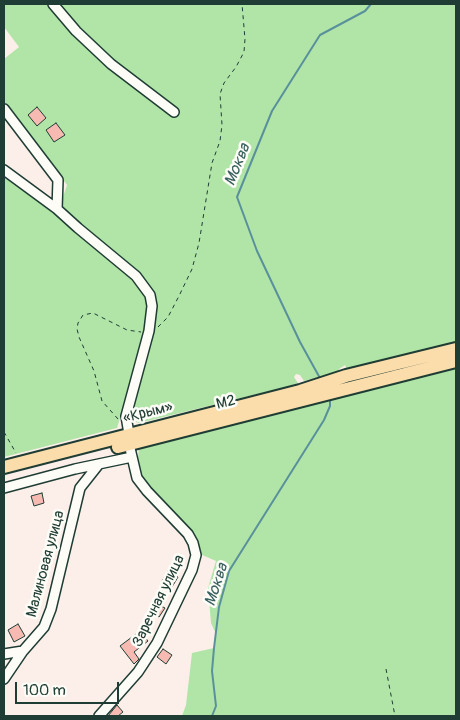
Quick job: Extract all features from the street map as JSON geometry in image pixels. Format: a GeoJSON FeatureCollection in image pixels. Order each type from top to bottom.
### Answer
{"type":"FeatureCollection","features":[{"type":"Feature","properties":{"kind":"highway","name":"«Крым»"},"geometry":{"type":"LineString","coordinates":[[4,467],[300,391],[346,376],[456,349]]}},
{"type":"Feature","properties":{"kind":"highway","name":"М2"},"geometry":{"type":"LineString","coordinates":[[4,475],[130,445],[456,361]]}},
{"type":"Feature","properties":{"kind":"street"},"geometry":{"type":"LineString","coordinates":[[53,4],[76,31],[110,64],[174,112]]}},
{"type":"Feature","properties":{"kind":"street"},"geometry":{"type":"LineString","coordinates":[[4,109],[58,180],[57,209]]}},
{"type":"Feature","properties":{"kind":"street","name":"Заречная улица"},"geometry":{"type":"LineString","coordinates":[[4,170],[57,209],[136,276],[150,295],[152,306],[150,331],[126,416],[130,445],[137,478],[188,534],[196,555],[192,570],[157,643],[138,672],[99,716]]}},
{"type":"Feature","properties":{"kind":"street"},"geometry":{"type":"LineString","coordinates":[[4,488],[99,464],[130,445]]}},
{"type":"Feature","properties":{"kind":"street","name":"Малиновая улица"},"geometry":{"type":"LineString","coordinates":[[4,679],[23,651],[44,627],[51,609],[80,488],[99,464]]}},
{"type":"Feature","properties":{"kind":"street"},"geometry":{"type":"LineString","coordinates":[[4,654],[23,651]]}},
{"type":"Feature","properties":{"kind":"path"},"geometry":{"type":"LineString","coordinates":[[120,422],[102,400],[94,372],[79,337],[78,323],[82,315],[93,313],[127,330],[146,333],[160,327],[168,317],[192,269],[199,243],[212,163],[220,141],[222,125],[220,94],[224,83],[244,52],[245,39],[242,4]]}},
{"type":"Feature","properties":{"kind":"path"},"geometry":{"type":"LineString","coordinates":[[4,432],[21,462]]}},
{"type":"Feature","properties":{"kind":"path"},"geometry":{"type":"LineString","coordinates":[[386,668],[395,716]]}},
{"type":"Feature","properties":{"kind":"green space"},"geometry":{"type":"Polygon","coordinates":[[[4,4],[51,4],[112,63],[55,4],[456,4],[456,344],[347,370],[345,365],[338,372],[304,381],[300,375],[296,374],[294,377],[298,383],[290,386],[139,423],[133,421],[130,412],[153,295],[60,206],[67,185],[4,101],[4,59],[19,47],[4,27],[4,4]]]}},
{"type":"Feature","properties":{"kind":"green space"},"geometry":{"type":"Polygon","coordinates":[[[4,176],[57,215],[134,277],[146,293],[149,305],[146,333],[117,428],[4,457],[4,176]]]}},
{"type":"Feature","properties":{"kind":"green space"},"geometry":{"type":"Polygon","coordinates":[[[456,362],[456,716],[182,716],[186,705],[192,653],[214,648],[216,634],[211,623],[208,588],[216,561],[200,554],[140,477],[139,447],[456,362]]]}},
{"type":"Feature","properties":{"kind":"building"},"geometry":{"type":"Polygon","coordinates":[[[37,107],[46,118],[37,126],[28,115],[37,107]]]}},
{"type":"Feature","properties":{"kind":"building"},"geometry":{"type":"Polygon","coordinates":[[[56,123],[65,135],[54,142],[46,130],[56,123]]]}},
{"type":"Feature","properties":{"kind":"building"},"geometry":{"type":"Polygon","coordinates":[[[42,493],[44,503],[34,506],[31,496],[42,493]]]}},
{"type":"Feature","properties":{"kind":"building"},"geometry":{"type":"Polygon","coordinates":[[[168,571],[178,577],[172,587],[162,581],[168,571]]]}},
{"type":"Feature","properties":{"kind":"building"},"geometry":{"type":"Polygon","coordinates":[[[157,604],[165,608],[159,617],[152,612],[157,604]]]}},
{"type":"Feature","properties":{"kind":"building"},"geometry":{"type":"Polygon","coordinates":[[[18,624],[25,636],[14,642],[8,630],[18,624]]]}},
{"type":"Feature","properties":{"kind":"building"},"geometry":{"type":"Polygon","coordinates":[[[140,631],[148,641],[134,652],[139,659],[134,664],[120,646],[140,631]]]}},
{"type":"Feature","properties":{"kind":"building"},"geometry":{"type":"Polygon","coordinates":[[[163,649],[172,655],[166,664],[157,657],[163,649]]]}},
{"type":"Feature","properties":{"kind":"building"},"geometry":{"type":"Polygon","coordinates":[[[117,705],[123,712],[118,716],[108,716],[117,705]]]}},
{"type":"Feature","properties":{"kind":"waterway","name":"Моква"},"geometry":{"type":"LineString","coordinates":[[321,380],[300,342],[257,251],[237,197],[272,111],[320,35],[365,11],[371,4]]}},
{"type":"Feature","properties":{"kind":"waterway","name":"Моква"},"geometry":{"type":"LineString","coordinates":[[212,716],[216,706],[212,671],[214,648],[219,607],[229,571],[324,420],[330,406],[330,399]]}}]}
